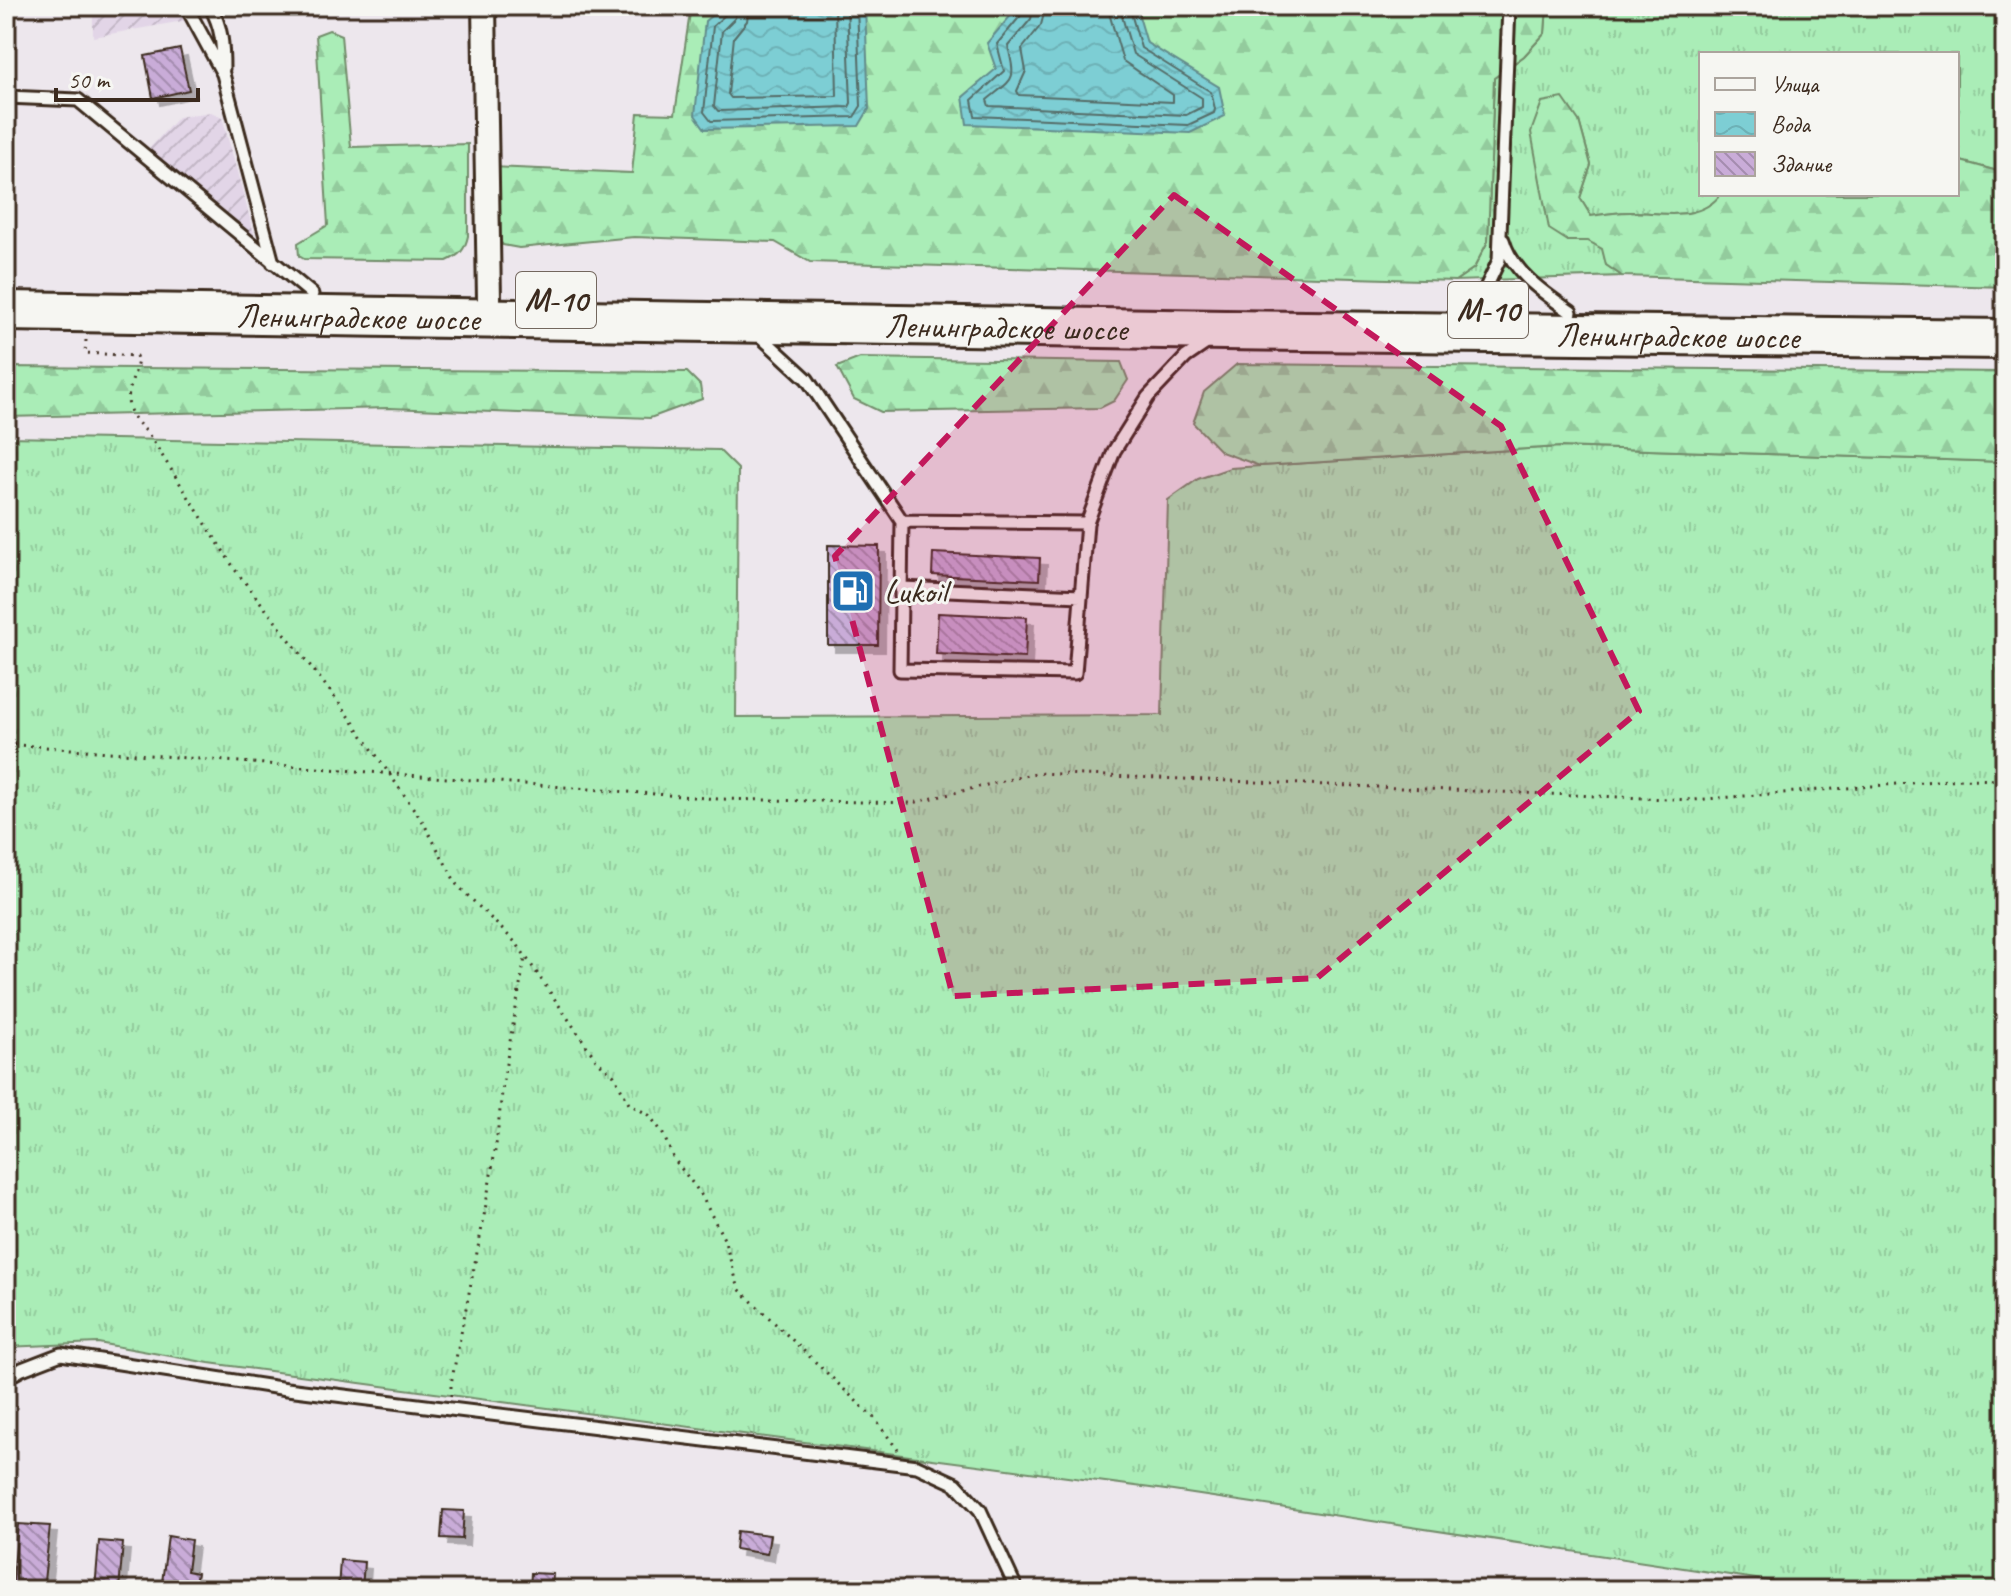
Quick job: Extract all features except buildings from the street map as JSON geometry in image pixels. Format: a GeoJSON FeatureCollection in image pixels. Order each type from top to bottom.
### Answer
{"type":"FeatureCollection","features":[{"type":"Feature","properties":{"kind":"highway","name":"Ленинградское шоссе"},"geometry":{"type":"LineString","coordinates":[[6,290],[489,299],[2005,317]]}},
{"type":"Feature","properties":{"kind":"highway","name":"Ленинградское шоссе"},"geometry":{"type":"LineString","coordinates":[[6,311],[2005,339]]}},
{"type":"Feature","properties":{"kind":"street"},"geometry":{"type":"LineString","coordinates":[[484,6],[489,299]]}},
{"type":"Feature","properties":{"kind":"lane"},"geometry":{"type":"LineString","coordinates":[[186,6],[223,74],[273,263]]}},
{"type":"Feature","properties":{"kind":"lane"},"geometry":{"type":"LineString","coordinates":[[210,6],[219,22],[223,74]]}},
{"type":"Feature","properties":{"kind":"lane"},"geometry":{"type":"LineString","coordinates":[[1464,310],[1483,294],[1499,260],[1509,6]]}},
{"type":"Feature","properties":{"kind":"lane"},"geometry":{"type":"LineString","coordinates":[[6,97],[78,100],[312,294]]}},
{"type":"Feature","properties":{"kind":"lane"},"geometry":{"type":"LineString","coordinates":[[1500,232],[1515,266],[1571,312]]}},
{"type":"Feature","properties":{"kind":"lane"},"geometry":{"type":"LineString","coordinates":[[744,323],[807,379],[902,521],[900,670],[1075,673],[1087,523],[1114,451],[1148,397],[1186,357],[1225,330]]}},
{"type":"Feature","properties":{"kind":"lane"},"geometry":{"type":"LineString","coordinates":[[902,521],[1087,523]]}},
{"type":"Feature","properties":{"kind":"lane"},"geometry":{"type":"LineString","coordinates":[[902,588],[1081,596]]}},
{"type":"Feature","properties":{"kind":"lane"},"geometry":{"type":"LineString","coordinates":[[6,1378],[61,1354],[287,1389],[917,1466],[956,1484],[980,1510],[1017,1590]]}},
{"type":"Feature","properties":{"kind":"path"},"geometry":{"type":"LineString","coordinates":[[87,312],[85,353],[136,356],[138,361],[127,401],[131,417],[147,432],[236,571],[344,709],[423,822],[457,885],[517,944],[597,1061],[614,1075],[629,1104],[649,1115],[662,1132],[674,1159],[700,1193],[724,1239],[739,1289],[874,1418],[896,1444],[904,1465]]}},
{"type":"Feature","properties":{"kind":"path"},"geometry":{"type":"LineString","coordinates":[[6,744],[719,799],[913,803],[1036,773],[1693,800],[1931,780],[2005,780]]}},
{"type":"Feature","properties":{"kind":"path"},"geometry":{"type":"LineString","coordinates":[[451,1407],[451,1384],[488,1191],[525,956]]}},
{"type":"Feature","properties":{"kind":"highlighted area"},"geometry":{"type":"Polygon","coordinates":[[[1174,195],[1501,426],[1639,711],[1317,978],[953,996],[835,556],[1174,195]]]}},
{"type":"Feature","properties":{"kind":"shaded area"},"geometry":{"type":"Polygon","coordinates":[[[93,6],[200,6],[205,17],[93,37],[93,6]]]}},
{"type":"Feature","properties":{"kind":"shaded area"},"geometry":{"type":"Polygon","coordinates":[[[211,112],[222,117],[254,233],[252,237],[148,150],[178,117],[211,112]]]}},
{"type":"Feature","properties":{"kind":"green space"},"geometry":{"type":"Polygon","coordinates":[[[691,6],[1547,6],[1545,33],[1524,56],[1494,78],[1488,241],[1474,268],[1455,281],[810,262],[775,242],[634,237],[519,248],[503,245],[493,233],[492,167],[632,173],[638,113],[675,114],[691,6]]]}},
{"type":"Feature","properties":{"kind":"green space"},"geometry":{"type":"Polygon","coordinates":[[[1547,6],[2005,6],[2005,173],[1959,161],[1959,52],[1699,52],[1699,196],[1719,196],[1712,203],[1702,209],[1679,214],[1625,212],[1591,216],[1580,198],[1591,165],[1579,121],[1568,241],[1588,240],[1603,249],[1606,265],[1622,276],[1455,281],[1474,268],[1488,241],[1494,78],[1524,56],[1545,33],[1547,6]]]}},
{"type":"Feature","properties":{"kind":"green space"},"geometry":{"type":"Polygon","coordinates":[[[329,30],[341,35],[351,147],[468,144],[468,236],[459,254],[452,259],[304,259],[299,256],[298,243],[328,225],[316,35],[329,30]]]}},
{"type":"Feature","properties":{"kind":"green space"},"geometry":{"type":"Polygon","coordinates":[[[1563,98],[1579,121],[1591,165],[1580,198],[1591,216],[1625,212],[1679,214],[1702,209],[1719,196],[1959,196],[1959,161],[2005,173],[2005,287],[1622,276],[1606,265],[1602,249],[1588,241],[1568,241],[1549,229],[1531,132],[1542,102],[1563,98]]]}},
{"type":"Feature","properties":{"kind":"green space"},"geometry":{"type":"Polygon","coordinates":[[[860,358],[1121,362],[1128,380],[1114,401],[1100,408],[881,412],[854,399],[837,367],[860,358]]]}},
{"type":"Feature","properties":{"kind":"green space"},"geometry":{"type":"Polygon","coordinates":[[[1237,364],[2005,372],[2005,462],[1560,447],[1260,466],[1221,452],[1193,423],[1204,392],[1237,364]]]}},
{"type":"Feature","properties":{"kind":"green space"},"geometry":{"type":"Polygon","coordinates":[[[6,367],[687,372],[700,385],[702,399],[650,418],[389,408],[6,417],[6,367]]]}},
{"type":"Feature","properties":{"kind":"green space"},"geometry":{"type":"Polygon","coordinates":[[[6,437],[719,450],[738,469],[736,717],[1162,715],[1168,500],[1198,479],[1230,468],[1560,447],[2005,462],[2005,1590],[1829,1590],[1173,1491],[209,1363],[98,1343],[6,1347],[6,437]]]}},
{"type":"Feature","properties":{"kind":"water"},"geometry":{"type":"Polygon","coordinates":[[[723,6],[865,6],[869,109],[859,126],[705,129],[695,115],[705,21],[723,6]]]}},
{"type":"Feature","properties":{"kind":"water"},"geometry":{"type":"Polygon","coordinates":[[[1019,6],[1136,6],[1147,43],[1219,87],[1225,116],[1190,133],[967,124],[963,97],[996,69],[987,43],[1019,6]]]}},
{"type":"Feature","properties":{"kind":"place","name":"Lukoil"},"geometry":{"type":"Point","coordinates":[853,591]}}]}
